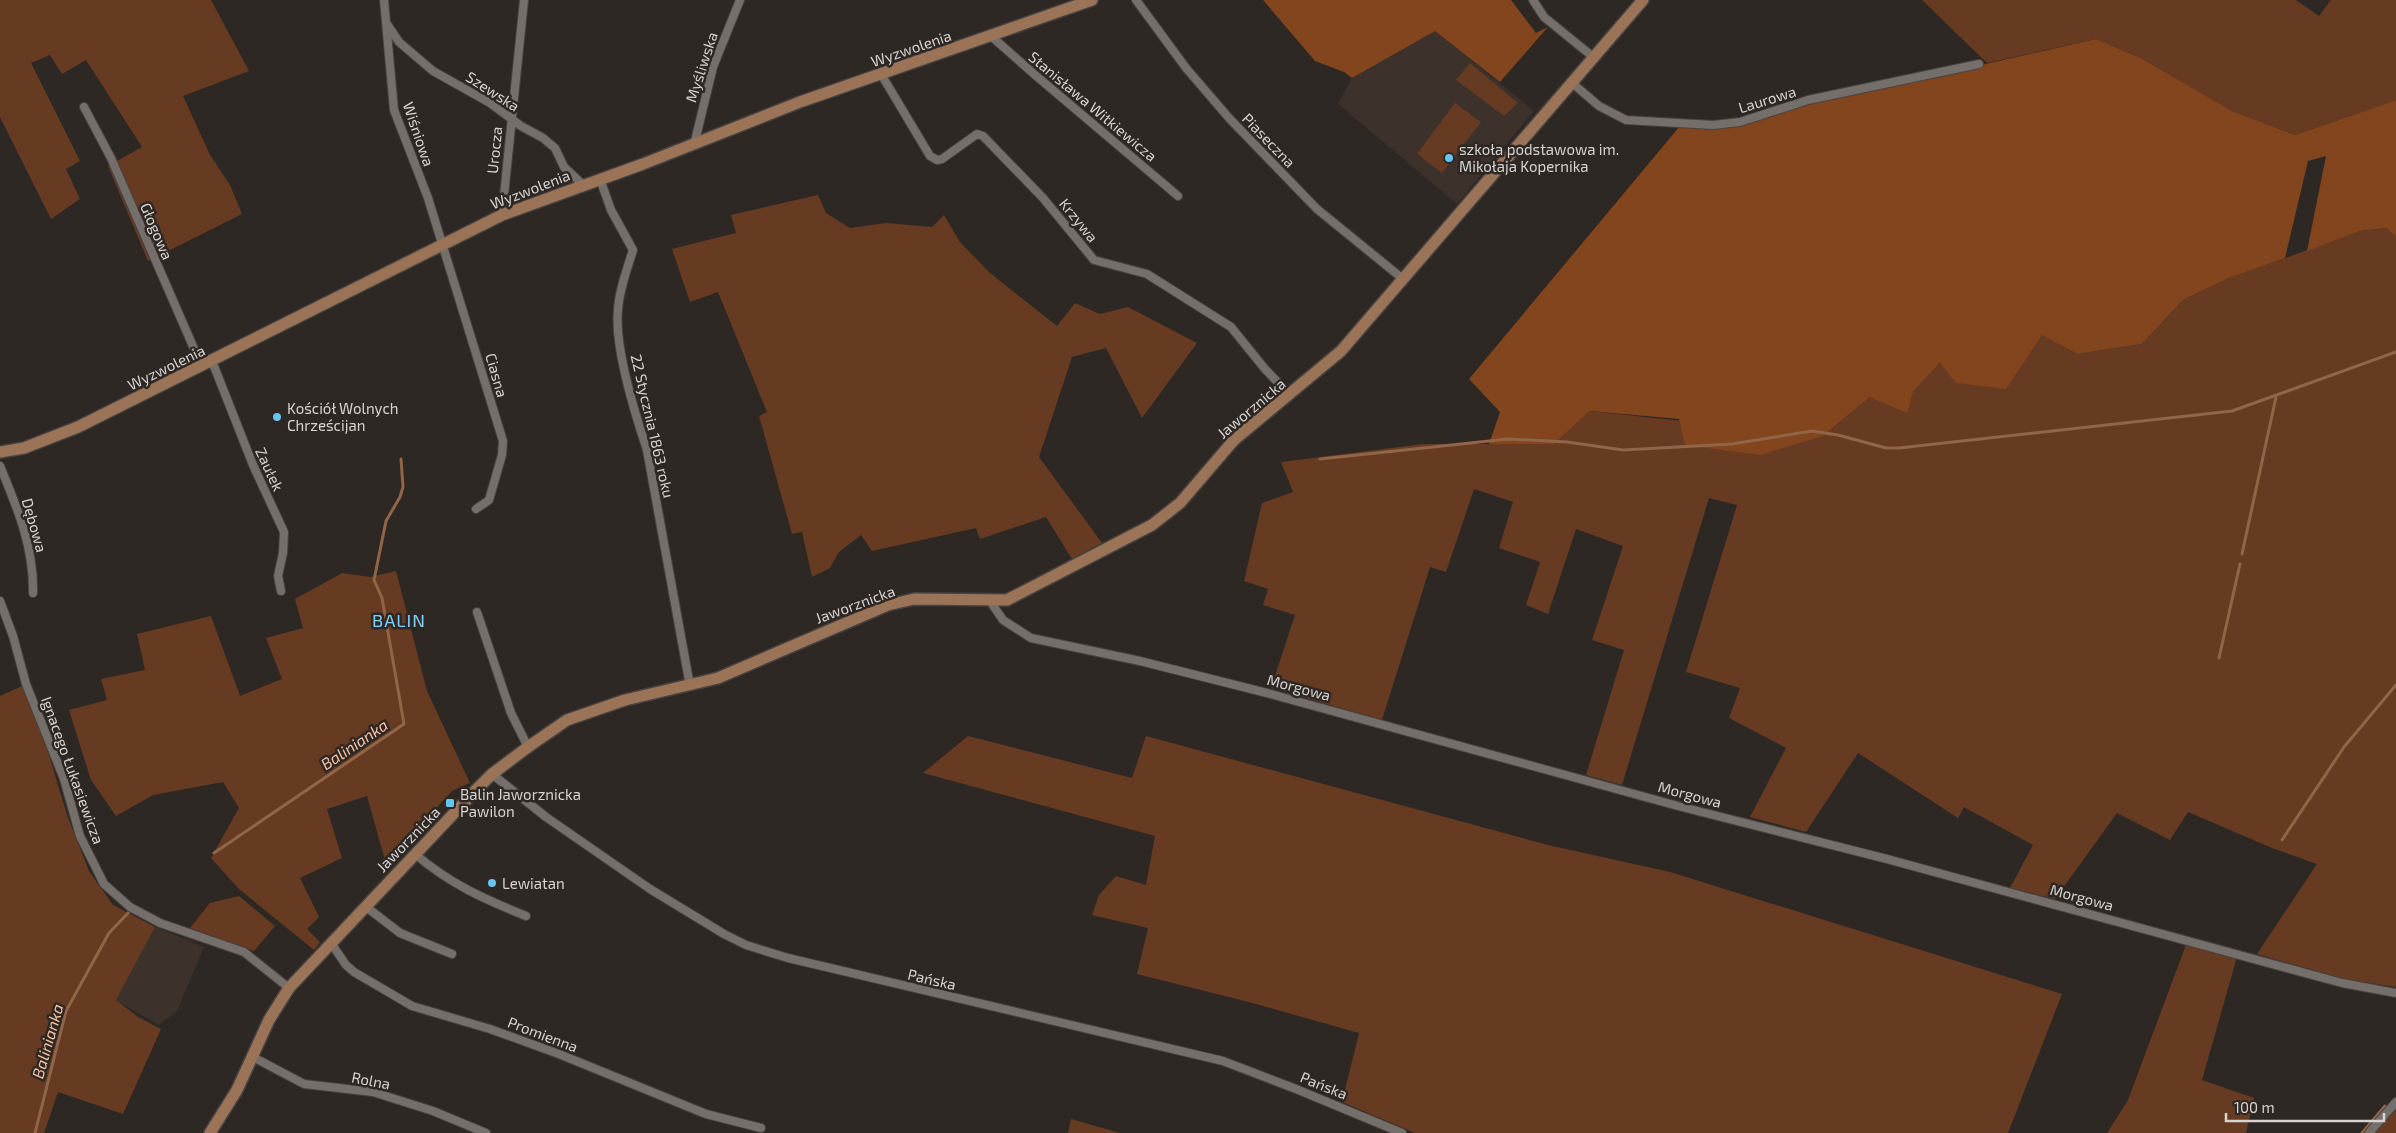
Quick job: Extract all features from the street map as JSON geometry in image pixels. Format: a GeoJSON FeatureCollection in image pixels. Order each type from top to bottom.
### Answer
{"type":"FeatureCollection","features":[{"type":"Feature","properties":{"kind":"street","name":"Wiśniowa"},"geometry":{"type":"LineString","coordinates":[[384,0],[394,110],[428,198],[441,244]]}},
{"type":"Feature","properties":{"kind":"street","name":"Urocza"},"geometry":{"type":"LineString","coordinates":[[502,215],[524,0]]}},
{"type":"Feature","properties":{"kind":"street","name":"Myśliwska"},"geometry":{"type":"LineString","coordinates":[[694,145],[713,67],[740,0]]}},
{"type":"Feature","properties":{"kind":"street","name":"Wyzwolenia"},"geometry":{"type":"LineString","coordinates":[[0,452],[24,448],[78,428],[502,215],[694,145],[800,102],[1092,0]]}},
{"type":"Feature","properties":{"kind":"street","name":"Piaseczna"},"geometry":{"type":"LineString","coordinates":[[1136,0],[1186,68],[1229,118],[1317,209],[1403,279]]}},
{"type":"Feature","properties":{"kind":"street"},"geometry":{"type":"LineString","coordinates":[[1532,0],[1544,17],[1592,56],[1643,0]]}},
{"type":"Feature","properties":{"kind":"street","name":"Szewska"},"geometry":{"type":"LineString","coordinates":[[386,22],[399,42],[433,71],[490,103],[543,138],[554,148],[564,167],[583,185]]}},
{"type":"Feature","properties":{"kind":"street","name":"Stanisława Witkiewicza"},"geometry":{"type":"LineString","coordinates":[[992,36],[1178,196]]}},
{"type":"Feature","properties":{"kind":"street","name":"Jaworznicka"},"geometry":{"type":"LineString","coordinates":[[213,1132],[237,1090],[268,1020],[289,988],[492,774],[528,746],[567,720],[596,708],[718,678],[797,642],[888,605],[914,599],[1007,600],[1152,525],[1180,503],[1234,440],[1341,351],[1592,56]]}},
{"type":"Feature","properties":{"kind":"street","name":"Laurowa"},"geometry":{"type":"LineString","coordinates":[[1571,82],[1599,106],[1616,117],[1626,120],[1713,125],[1740,122],[1808,100],[1979,64]]}},
{"type":"Feature","properties":{"kind":"street","name":"Krzywa"},"geometry":{"type":"LineString","coordinates":[[881,74],[930,156],[937,160],[942,159],[977,134],[983,136],[1043,198],[1094,260],[1147,274],[1231,327],[1265,370],[1290,395]]}},
{"type":"Feature","properties":{"kind":"street","name":"Głogowa"},"geometry":{"type":"LineString","coordinates":[[84,107],[111,158],[207,364]]}},
{"type":"Feature","properties":{"kind":"street","name":"22 Stycznia 1863 roku"},"geometry":{"type":"LineString","coordinates":[[600,179],[611,210],[633,250],[618,304],[619,339],[636,418],[647,450],[690,686]]}},
{"type":"Feature","properties":{"kind":"street","name":"Ciasna"},"geometry":{"type":"LineString","coordinates":[[441,244],[504,441],[502,455],[489,500],[476,509]]}},
{"type":"Feature","properties":{"kind":"street","name":"Zaułek"},"geometry":{"type":"LineString","coordinates":[[207,364],[284,532],[283,553],[278,576],[281,591]]}},
{"type":"Feature","properties":{"kind":"street","name":"Dębowa"},"geometry":{"type":"LineString","coordinates":[[0,466],[26,535],[33,575],[33,593]]}},
{"type":"Feature","properties":{"kind":"street","name":"Morgowa"},"geometry":{"type":"LineString","coordinates":[[990,600],[1003,620],[1031,638],[1140,661],[1268,693],[1678,806],[1887,859],[2342,983],[2396,993]]}},
{"type":"Feature","properties":{"kind":"street","name":"Ignacego Łukasiewicza"},"geometry":{"type":"LineString","coordinates":[[0,601],[13,636],[26,684],[64,779],[80,836],[104,884],[133,908],[178,930],[244,952],[289,988]]}},
{"type":"Feature","properties":{"kind":"street"},"geometry":{"type":"LineString","coordinates":[[477,612],[510,713],[528,746]]}},
{"type":"Feature","properties":{"kind":"street","name":"Pańska"},"geometry":{"type":"LineString","coordinates":[[492,774],[546,817],[650,889],[746,945],[797,961],[1223,1061],[1296,1088],[1402,1133]]}},
{"type":"Feature","properties":{"kind":"street"},"geometry":{"type":"LineString","coordinates":[[415,854],[438,874],[473,894],[526,916]]}},
{"type":"Feature","properties":{"kind":"street"},"geometry":{"type":"LineString","coordinates":[[365,906],[400,933],[452,954]]}},
{"type":"Feature","properties":{"kind":"street","name":"Promienna"},"geometry":{"type":"LineString","coordinates":[[331,943],[346,965],[354,972],[412,1006],[490,1029],[559,1054],[706,1114],[761,1128]]}},
{"type":"Feature","properties":{"kind":"street","name":"Rolna"},"geometry":{"type":"LineString","coordinates":[[251,1056],[304,1084],[373,1092],[433,1111],[486,1133]]}},
{"type":"Feature","properties":{"kind":"street"},"geometry":{"type":"LineString","coordinates":[[2370,1133],[2396,1102]]}},
{"type":"Feature","properties":{"kind":"shaded area"},"geometry":{"type":"Polygon","coordinates":[[[0,0],[211,0],[249,71],[183,96],[210,155],[230,185],[242,214],[148,261],[108,166],[142,147],[86,60],[62,74],[50,55],[31,63],[80,161],[66,169],[80,199],[51,219],[0,117],[0,0]]]}},
{"type":"Feature","properties":{"kind":"shaded area"},"geometry":{"type":"Polygon","coordinates":[[[1263,0],[1511,0],[1536,33],[1548,27],[1500,82],[1435,31],[1352,78],[1344,72],[1315,61],[1263,0]]]}},
{"type":"Feature","properties":{"kind":"shaded area"},"geometry":{"type":"Polygon","coordinates":[[[1922,0],[2296,0],[2319,16],[2331,0],[2396,0],[2396,100],[2295,135],[2232,111],[2141,58],[2096,39],[1987,63],[1922,0]]]}},
{"type":"Feature","properties":{"kind":"shaded area","name":"szkoła podstawowa im. Mikołaja Kopernika"},"geometry":{"type":"Polygon","coordinates":[[[1435,30],[1534,111],[1457,204],[1338,104],[1352,78],[1435,30]]]}},
{"type":"Feature","properties":{"kind":"shaded area"},"geometry":{"type":"Polygon","coordinates":[[[2096,39],[2141,58],[2232,111],[2295,135],[2396,100],[2396,237],[2386,228],[2360,231],[2307,251],[2326,156],[2308,161],[2285,258],[2227,279],[2183,300],[2142,344],[2077,354],[2042,335],[2006,389],[1956,383],[1940,363],[1913,392],[1907,413],[1870,397],[1823,436],[1760,455],[1685,445],[1679,419],[1590,411],[1554,444],[1489,444],[1500,412],[1469,379],[1680,126],[1740,126],[1810,104],[2096,39]]]}},
{"type":"Feature","properties":{"kind":"shaded area"},"geometry":{"type":"Polygon","coordinates":[[[1470,63],[1518,103],[1504,116],[1456,80],[1470,63]]]}},
{"type":"Feature","properties":{"kind":"shaded area"},"geometry":{"type":"Polygon","coordinates":[[[1455,103],[1481,122],[1442,173],[1417,154],[1455,103]]]}},
{"type":"Feature","properties":{"kind":"shaded area"},"geometry":{"type":"Polygon","coordinates":[[[818,195],[826,213],[850,228],[886,223],[932,227],[944,215],[960,242],[990,273],[1057,326],[1075,303],[1100,314],[1128,307],[1197,343],[1142,418],[1106,348],[1072,357],[1039,457],[1102,543],[1072,559],[1046,517],[980,539],[976,528],[872,551],[861,535],[839,552],[830,568],[812,577],[802,532],[792,534],[759,416],[767,412],[718,292],[690,302],[672,249],[736,233],[731,215],[818,195]]]}},
{"type":"Feature","properties":{"kind":"shaded area"},"geometry":{"type":"Polygon","coordinates":[[[2386,228],[2396,237],[2396,987],[2344,979],[2257,954],[2317,864],[2272,848],[2188,812],[2170,840],[2117,813],[2055,899],[2010,888],[2033,845],[1964,807],[1958,818],[1858,753],[1806,832],[1750,817],[1786,748],[1729,718],[1740,688],[1686,672],[1737,505],[1709,498],[1622,785],[1586,775],[1624,650],[1592,640],[1623,546],[1576,529],[1548,614],[1526,605],[1540,562],[1499,548],[1513,502],[1474,489],[1446,572],[1430,567],[1382,720],[1271,688],[1295,615],[1263,605],[1268,589],[1244,581],[1262,503],[1293,492],[1281,462],[1423,444],[1554,444],[1590,411],[1823,436],[1870,397],[1913,392],[1940,363],[2042,334],[2077,354],[2142,344],[2183,300],[2227,279],[2360,231],[2386,228]]]}},
{"type":"Feature","properties":{"kind":"shaded area"},"geometry":{"type":"Polygon","coordinates":[[[396,571],[427,691],[470,783],[452,791],[437,807],[388,871],[367,796],[327,809],[342,858],[300,878],[319,917],[307,929],[320,942],[314,950],[239,889],[211,858],[239,808],[223,782],[153,795],[116,816],[91,780],[69,710],[107,700],[101,679],[145,670],[137,634],[211,616],[240,696],[282,679],[266,638],[303,628],[295,599],[342,573],[370,577],[396,571]]]}},
{"type":"Feature","properties":{"kind":"shaded area"},"geometry":{"type":"Polygon","coordinates":[[[24,685],[45,742],[67,815],[89,871],[113,905],[155,927],[116,1000],[138,1017],[161,1029],[123,1114],[58,1092],[44,1133],[0,1133],[0,696],[24,685]]]}},
{"type":"Feature","properties":{"kind":"shaded area"},"geometry":{"type":"Polygon","coordinates":[[[968,736],[1132,778],[1146,736],[1548,845],[1670,872],[2062,994],[2008,1133],[1415,1133],[1342,1102],[1359,1033],[1249,1002],[1137,974],[1148,928],[1092,915],[1099,895],[1116,876],[1146,885],[1155,836],[923,773],[968,736]]]}},
{"type":"Feature","properties":{"kind":"shaded area"},"geometry":{"type":"Polygon","coordinates":[[[239,896],[275,926],[254,951],[190,928],[210,903],[239,896]]]}},
{"type":"Feature","properties":{"kind":"shaded area"},"geometry":{"type":"Polygon","coordinates":[[[155,927],[204,947],[177,1011],[159,1025],[115,1000],[155,927]]]}},
{"type":"Feature","properties":{"kind":"shaded area"},"geometry":{"type":"Polygon","coordinates":[[[2187,942],[2237,957],[2202,1080],[2254,1098],[2246,1133],[2107,1133],[2128,1100],[2187,942]]]}},
{"type":"Feature","properties":{"kind":"shaded area"},"geometry":{"type":"Polygon","coordinates":[[[2396,1104],[2396,1133],[2372,1133],[2396,1104]]]}},
{"type":"Feature","properties":{"kind":"shaded area"},"geometry":{"type":"Polygon","coordinates":[[[1071,1119],[1120,1133],[1068,1133],[1071,1119]]]}},
{"type":"Feature","properties":{"kind":"waterway"},"geometry":{"type":"LineString","coordinates":[[1320,459],[1508,439],[1567,442],[1623,450],[1732,444],[1812,431],[1838,435],[1886,448],[1899,448],[2232,411],[2396,352]]}},
{"type":"Feature","properties":{"kind":"waterway"},"geometry":{"type":"LineString","coordinates":[[2242,554],[2276,397]]}},
{"type":"Feature","properties":{"kind":"waterway","name":"Balinianka"},"geometry":{"type":"LineString","coordinates":[[214,853],[404,724],[382,598],[374,580],[386,521],[400,497],[403,487],[401,459]]}},
{"type":"Feature","properties":{"kind":"waterway"},"geometry":{"type":"LineString","coordinates":[[2219,658],[2240,564]]}},
{"type":"Feature","properties":{"kind":"waterway"},"geometry":{"type":"LineString","coordinates":[[2282,840],[2344,747],[2396,685]]}},
{"type":"Feature","properties":{"kind":"waterway","name":"Balinianka"},"geometry":{"type":"LineString","coordinates":[[35,1133],[66,1011],[109,933],[129,912]]}},
{"type":"Feature","properties":{"kind":"waterway"},"geometry":{"type":"LineString","coordinates":[[2362,1133],[2385,1106]]}},
{"type":"Feature","properties":{"kind":"place","name":"szkoła podstawowa im. Mikołaja Kopernika"},"geometry":{"type":"Point","coordinates":[1449,158]}},
{"type":"Feature","properties":{"kind":"place","name":"Kościół Wolnych Chrześcijan"},"geometry":{"type":"Point","coordinates":[277,417]}},
{"type":"Feature","properties":{"kind":"place","name":"Balin Jaworznicka Pawilon"},"geometry":{"type":"Point","coordinates":[450,803]}},
{"type":"Feature","properties":{"kind":"place","name":"Lewiatan"},"geometry":{"type":"Point","coordinates":[492,883]}},
{"type":"Feature","properties":{"kind":"district","name":"BALIN"},"geometry":{"type":"Point","coordinates":[399,620]}}]}
